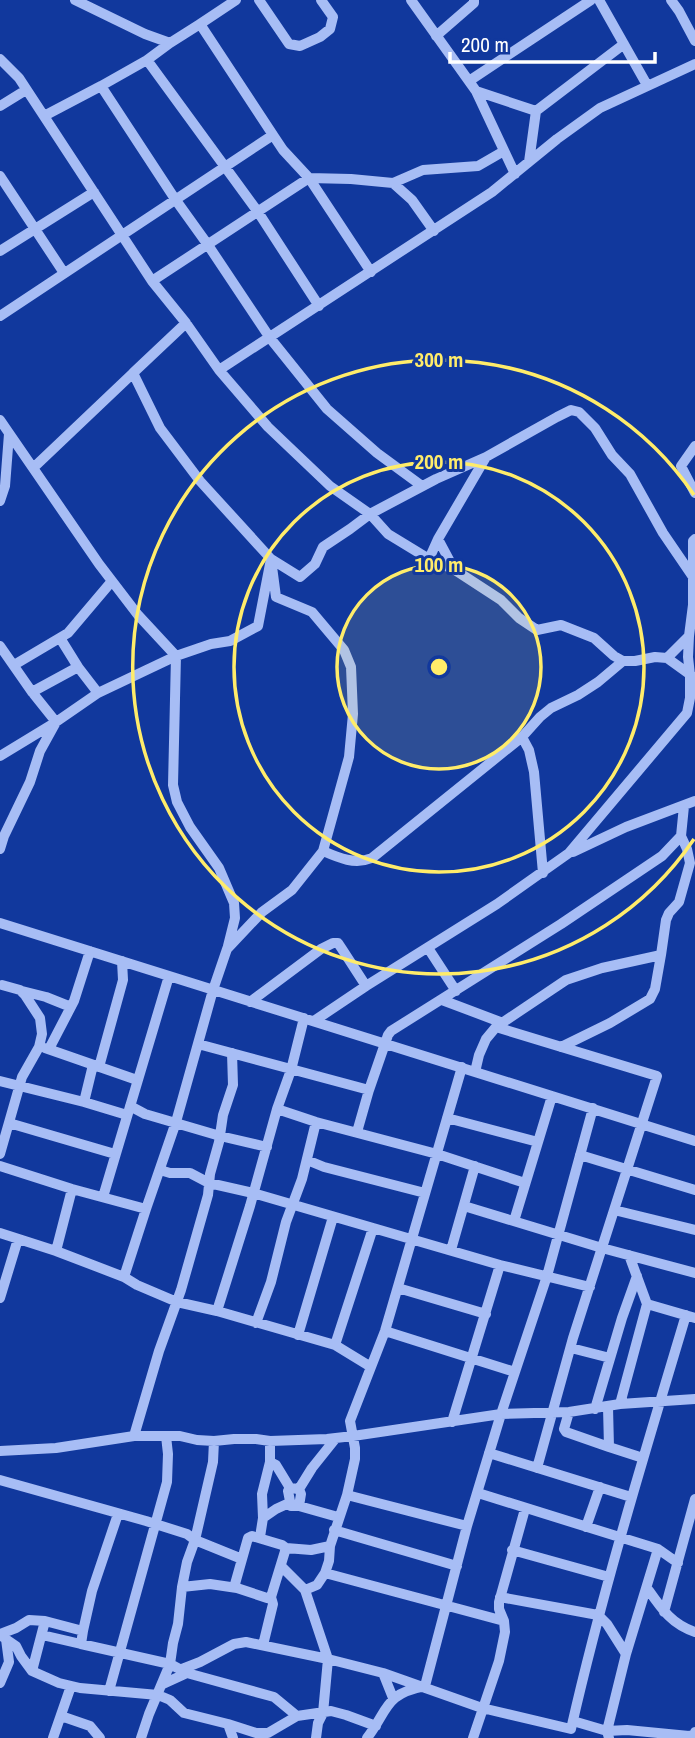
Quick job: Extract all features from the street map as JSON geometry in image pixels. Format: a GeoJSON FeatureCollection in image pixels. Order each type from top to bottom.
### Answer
{"type":"FeatureCollection","features":[{"type":"Feature","properties":{"kind":"street"},"geometry":{"type":"LineString","coordinates":[[75,0],[145,34],[170,43]]}},
{"type":"Feature","properties":{"kind":"street"},"geometry":{"type":"LineString","coordinates":[[44,116],[148,60],[236,0]]}},
{"type":"Feature","properties":{"kind":"street"},"geometry":{"type":"LineString","coordinates":[[259,0],[289,44],[300,46],[330,29],[333,18],[321,0]]}},
{"type":"Feature","properties":{"kind":"street"},"geometry":{"type":"LineString","coordinates":[[411,0],[476,91],[515,174]]}},
{"type":"Feature","properties":{"kind":"street"},"geometry":{"type":"LineString","coordinates":[[436,36],[474,3],[474,0]]}},
{"type":"Feature","properties":{"kind":"street"},"geometry":{"type":"LineString","coordinates":[[469,81],[591,0]]}},
{"type":"Feature","properties":{"kind":"street"},"geometry":{"type":"LineString","coordinates":[[599,0],[647,85]]}},
{"type":"Feature","properties":{"kind":"street"},"geometry":{"type":"LineString","coordinates":[[671,0],[695,41]]}},
{"type":"Feature","properties":{"kind":"street"},"geometry":{"type":"LineString","coordinates":[[200,24],[272,135],[309,178],[371,272]]}},
{"type":"Feature","properties":{"kind":"street"},"geometry":{"type":"LineString","coordinates":[[529,162],[537,111],[624,44]]}},
{"type":"Feature","properties":{"kind":"street"},"geometry":{"type":"LineString","coordinates":[[0,60],[19,78],[152,281],[219,370],[268,426],[330,486],[370,514],[388,534],[429,559],[455,570],[501,600],[519,618],[537,630],[561,625],[568,627],[594,638],[623,661],[667,658],[693,677]]}},
{"type":"Feature","properties":{"kind":"street"},"geometry":{"type":"LineString","coordinates":[[148,60],[258,212],[319,306]]}},
{"type":"Feature","properties":{"kind":"street"},"geometry":{"type":"LineString","coordinates":[[219,370],[492,192],[600,108],[695,64]]}},
{"type":"Feature","properties":{"kind":"street"},"geometry":{"type":"LineString","coordinates":[[101,86],[270,338],[327,409],[377,453],[422,486]]}},
{"type":"Feature","properties":{"kind":"street"},"geometry":{"type":"LineString","coordinates":[[0,106],[26,90]]}},
{"type":"Feature","properties":{"kind":"street"},"geometry":{"type":"LineString","coordinates":[[476,91],[537,111]]}},
{"type":"Feature","properties":{"kind":"street"},"geometry":{"type":"LineString","coordinates":[[0,316],[272,135]]}},
{"type":"Feature","properties":{"kind":"street"},"geometry":{"type":"LineString","coordinates":[[152,281],[309,178],[393,183],[423,170],[478,166],[504,151]]}},
{"type":"Feature","properties":{"kind":"street"},"geometry":{"type":"LineString","coordinates":[[2,183],[64,273]]}},
{"type":"Feature","properties":{"kind":"street"},"geometry":{"type":"LineString","coordinates":[[393,183],[412,200],[433,231]]}},
{"type":"Feature","properties":{"kind":"street"},"geometry":{"type":"LineString","coordinates":[[0,251],[94,192]]}},
{"type":"Feature","properties":{"kind":"street"},"geometry":{"type":"LineString","coordinates":[[33,468],[186,323]]}},
{"type":"Feature","properties":{"kind":"street"},"geometry":{"type":"LineString","coordinates":[[133,373],[160,428],[200,481],[271,559],[300,577],[315,564],[323,547],[370,514],[422,486],[486,457],[571,410],[579,412],[595,428],[612,455],[630,474],[663,533],[693,577]]}},
{"type":"Feature","properties":{"kind":"street"},"geometry":{"type":"LineString","coordinates":[[0,420],[112,581],[138,615],[176,656],[173,785],[177,802],[190,827],[219,868],[234,903],[234,918],[227,949],[176,1122],[124,1277]]}},
{"type":"Feature","properties":{"kind":"street"},"geometry":{"type":"LineString","coordinates":[[1,498],[5,486],[9,433]]}},
{"type":"Feature","properties":{"kind":"street"},"geometry":{"type":"LineString","coordinates":[[695,446],[681,466],[695,493]]}},
{"type":"Feature","properties":{"kind":"street"},"geometry":{"type":"LineString","coordinates":[[429,559],[486,457]]}},
{"type":"Feature","properties":{"kind":"street"},"geometry":{"type":"LineString","coordinates":[[438,540],[455,570]]}},
{"type":"Feature","properties":{"kind":"street"},"geometry":{"type":"LineString","coordinates":[[217,1311],[277,1109],[309,1020],[428,948],[569,853],[687,713],[693,677],[688,657],[695,540]]}},
{"type":"Feature","properties":{"kind":"street"},"geometry":{"type":"LineString","coordinates":[[0,742],[3,754],[56,722],[98,692],[176,656],[230,640],[258,626],[271,559]]}},
{"type":"Feature","properties":{"kind":"street"},"geometry":{"type":"LineString","coordinates":[[227,949],[262,912],[292,890],[323,852],[349,757],[354,714],[351,667],[344,650],[312,612],[276,597],[271,559]]}},
{"type":"Feature","properties":{"kind":"street"},"geometry":{"type":"LineString","coordinates":[[14,666],[68,633],[112,581]]}},
{"type":"Feature","properties":{"kind":"street"},"geometry":{"type":"LineString","coordinates":[[667,658],[689,636]]}},
{"type":"Feature","properties":{"kind":"street"},"geometry":{"type":"LineString","coordinates":[[60,638],[98,692]]}},
{"type":"Feature","properties":{"kind":"street"},"geometry":{"type":"LineString","coordinates":[[0,646],[56,722]]}},
{"type":"Feature","properties":{"kind":"street"},"geometry":{"type":"LineString","coordinates":[[323,852],[342,860],[364,862],[372,858],[522,737],[551,708],[598,682],[623,661]]}},
{"type":"Feature","properties":{"kind":"street"},"geometry":{"type":"LineString","coordinates":[[33,692],[78,667]]}},
{"type":"Feature","properties":{"kind":"street"},"geometry":{"type":"LineString","coordinates":[[0,849],[30,782],[40,751],[56,722]]}},
{"type":"Feature","properties":{"kind":"street"},"geometry":{"type":"LineString","coordinates":[[522,737],[529,750],[534,772],[543,873]]}},
{"type":"Feature","properties":{"kind":"street"},"geometry":{"type":"LineString","coordinates":[[569,853],[626,827],[695,801]]}},
{"type":"Feature","properties":{"kind":"street"},"geometry":{"type":"LineString","coordinates":[[561,1047],[610,1023],[650,999],[655,989],[666,920],[679,902],[693,867],[681,836],[684,806]]}},
{"type":"Feature","properties":{"kind":"street"},"geometry":{"type":"LineString","coordinates":[[357,1132],[391,1031],[662,856],[681,836]]}},
{"type":"Feature","properties":{"kind":"street"},"geometry":{"type":"LineString","coordinates":[[0,923],[695,1141]]}},
{"type":"Feature","properties":{"kind":"street"},"geometry":{"type":"LineString","coordinates":[[250,1002],[333,943],[338,943],[366,986]]}},
{"type":"Feature","properties":{"kind":"street"},"geometry":{"type":"LineString","coordinates":[[428,948],[456,991]]}},
{"type":"Feature","properties":{"kind":"street"},"geometry":{"type":"LineString","coordinates":[[0,1154],[22,1077],[64,1023],[90,951]]}},
{"type":"Feature","properties":{"kind":"street"},"geometry":{"type":"LineString","coordinates":[[475,1072],[486,1039],[500,1025],[566,980],[602,968],[661,955]]}},
{"type":"Feature","properties":{"kind":"street"},"geometry":{"type":"LineString","coordinates":[[84,1102],[123,981],[122,961]]}},
{"type":"Feature","properties":{"kind":"street"},"geometry":{"type":"LineString","coordinates":[[103,1197],[169,976]]}},
{"type":"Feature","properties":{"kind":"street"},"geometry":{"type":"LineString","coordinates":[[1,987],[46,997],[71,1007]]}},
{"type":"Feature","properties":{"kind":"street"},"geometry":{"type":"LineString","coordinates":[[20,990],[40,1018],[44,1048]]}},
{"type":"Feature","properties":{"kind":"street"},"geometry":{"type":"LineString","coordinates":[[442,1000],[561,1047],[657,1076],[571,1348],[537,1468]]}},
{"type":"Feature","properties":{"kind":"street"},"geometry":{"type":"LineString","coordinates":[[198,1044],[369,1090]]}},
{"type":"Feature","properties":{"kind":"street"},"geometry":{"type":"LineString","coordinates":[[44,1048],[137,1080]]}},
{"type":"Feature","properties":{"kind":"street"},"geometry":{"type":"LineString","coordinates":[[134,1436],[208,1195],[223,1115],[233,1084],[232,1053]]}},
{"type":"Feature","properties":{"kind":"street"},"geometry":{"type":"LineString","coordinates":[[305,1591],[317,1585],[329,1561],[334,1530],[355,1459],[351,1421],[385,1331],[462,1068]]}},
{"type":"Feature","properties":{"kind":"street"},"geometry":{"type":"LineString","coordinates":[[0,1081],[145,1114],[267,1147]]}},
{"type":"Feature","properties":{"kind":"street"},"geometry":{"type":"LineString","coordinates":[[514,1221],[552,1096]]}},
{"type":"Feature","properties":{"kind":"street"},"geometry":{"type":"LineString","coordinates":[[425,1686],[467,1526],[547,1276],[593,1108]]}},
{"type":"Feature","properties":{"kind":"street"},"geometry":{"type":"LineString","coordinates":[[277,1109],[437,1154],[525,1183]]}},
{"type":"Feature","properties":{"kind":"street"},"geometry":{"type":"LineString","coordinates":[[447,1118],[538,1142]]}},
{"type":"Feature","properties":{"kind":"street"},"geometry":{"type":"LineString","coordinates":[[256,1323],[302,1180],[316,1122]]}},
{"type":"Feature","properties":{"kind":"street"},"geometry":{"type":"LineString","coordinates":[[9,1123],[116,1154]]}},
{"type":"Feature","properties":{"kind":"street"},"geometry":{"type":"LineString","coordinates":[[580,1155],[695,1189]]}},
{"type":"Feature","properties":{"kind":"street"},"geometry":{"type":"LineString","coordinates":[[307,1160],[324,1167],[425,1193]]}},
{"type":"Feature","properties":{"kind":"street"},"geometry":{"type":"LineString","coordinates":[[0,1166],[146,1209]]}},
{"type":"Feature","properties":{"kind":"street"},"geometry":{"type":"LineString","coordinates":[[451,1250],[475,1166]]}},
{"type":"Feature","properties":{"kind":"street"},"geometry":{"type":"LineString","coordinates":[[160,1170],[190,1173],[209,1183],[253,1193],[500,1265],[590,1287]]}},
{"type":"Feature","properties":{"kind":"street"},"geometry":{"type":"LineString","coordinates":[[56,1251],[72,1189]]}},
{"type":"Feature","properties":{"kind":"street"},"geometry":{"type":"LineString","coordinates":[[464,1206],[695,1273]]}},
{"type":"Feature","properties":{"kind":"street"},"geometry":{"type":"LineString","coordinates":[[614,1210],[695,1230]]}},
{"type":"Feature","properties":{"kind":"street"},"geometry":{"type":"LineString","coordinates":[[298,1335],[333,1217]]}},
{"type":"Feature","properties":{"kind":"street"},"geometry":{"type":"LineString","coordinates":[[335,1345],[373,1228]]}},
{"type":"Feature","properties":{"kind":"street"},"geometry":{"type":"LineString","coordinates":[[0,1233],[124,1277],[177,1303],[217,1311],[335,1345],[371,1367]]}},
{"type":"Feature","properties":{"kind":"street"},"geometry":{"type":"LineString","coordinates":[[0,1298],[2,1282],[18,1239]]}},
{"type":"Feature","properties":{"kind":"street"},"geometry":{"type":"LineString","coordinates":[[620,1405],[647,1304],[629,1255]]}},
{"type":"Feature","properties":{"kind":"street"},"geometry":{"type":"LineString","coordinates":[[452,1422],[500,1265]]}},
{"type":"Feature","properties":{"kind":"street"},"geometry":{"type":"LineString","coordinates":[[595,1409],[637,1276]]}},
{"type":"Feature","properties":{"kind":"street"},"geometry":{"type":"LineString","coordinates":[[398,1288],[486,1314]]}},
{"type":"Feature","properties":{"kind":"street"},"geometry":{"type":"LineString","coordinates":[[163,1684],[234,1644],[246,1642],[383,1673],[482,1707],[571,1729],[598,1615],[631,1497],[660,1401],[690,1317],[647,1304]]}},
{"type":"Feature","properties":{"kind":"street"},"geometry":{"type":"LineString","coordinates":[[385,1331],[515,1372]]}},
{"type":"Feature","properties":{"kind":"street"},"geometry":{"type":"LineString","coordinates":[[571,1348],[610,1359]]}},
{"type":"Feature","properties":{"kind":"street"},"geometry":{"type":"LineString","coordinates":[[0,1451],[56,1448],[134,1436],[180,1436],[214,1441],[336,1438],[501,1414],[569,1412],[695,1399]]}},
{"type":"Feature","properties":{"kind":"street"},"geometry":{"type":"LineString","coordinates":[[608,1407],[609,1447]]}},
{"type":"Feature","properties":{"kind":"street"},"geometry":{"type":"LineString","coordinates":[[569,1412],[564,1429],[566,1432],[643,1458]]}},
{"type":"Feature","properties":{"kind":"street"},"geometry":{"type":"LineString","coordinates":[[109,1690],[167,1482],[166,1436]]}},
{"type":"Feature","properties":{"kind":"street"},"geometry":{"type":"LineString","coordinates":[[295,1489],[336,1438]]}},
{"type":"Feature","properties":{"kind":"street"},"geometry":{"type":"LineString","coordinates":[[141,1738],[170,1664],[182,1587],[213,1462],[214,1441]]}},
{"type":"Feature","properties":{"kind":"street"},"geometry":{"type":"LineString","coordinates":[[260,1537],[263,1518],[262,1494],[270,1462],[270,1441]]}},
{"type":"Feature","properties":{"kind":"street"},"geometry":{"type":"LineString","coordinates":[[489,1453],[631,1497]]}},
{"type":"Feature","properties":{"kind":"street"},"geometry":{"type":"LineString","coordinates":[[270,1462],[276,1465],[301,1494],[294,1504]]}},
{"type":"Feature","properties":{"kind":"street"},"geometry":{"type":"LineString","coordinates":[[0,1480],[187,1535],[242,1559]]}},
{"type":"Feature","properties":{"kind":"street"},"geometry":{"type":"LineString","coordinates":[[586,1527],[600,1487]]}},
{"type":"Feature","properties":{"kind":"street"},"geometry":{"type":"LineString","coordinates":[[478,1493],[620,1536],[657,1549],[678,1563]]}},
{"type":"Feature","properties":{"kind":"street"},"geometry":{"type":"LineString","coordinates":[[346,1495],[467,1526]]}},
{"type":"Feature","properties":{"kind":"street"},"geometry":{"type":"LineString","coordinates":[[664,1612],[695,1499]]}},
{"type":"Feature","properties":{"kind":"street"},"geometry":{"type":"LineString","coordinates":[[263,1518],[276,1509],[294,1504],[338,1517]]}},
{"type":"Feature","properties":{"kind":"street"},"geometry":{"type":"LineString","coordinates":[[473,1738],[499,1661],[505,1632],[499,1609],[500,1597],[525,1509]]}},
{"type":"Feature","properties":{"kind":"street"},"geometry":{"type":"LineString","coordinates":[[81,1644],[92,1591],[118,1514]]}},
{"type":"Feature","properties":{"kind":"street"},"geometry":{"type":"LineString","coordinates":[[334,1530],[457,1566]]}},
{"type":"Feature","properties":{"kind":"street"},"geometry":{"type":"LineString","coordinates":[[237,1588],[235,1584],[248,1538],[252,1536],[286,1548],[311,1550],[330,1546]]}},
{"type":"Feature","properties":{"kind":"street"},"geometry":{"type":"LineString","coordinates":[[263,1645],[273,1604],[271,1597],[286,1548]]}},
{"type":"Feature","properties":{"kind":"street"},"geometry":{"type":"LineString","coordinates":[[608,1734],[626,1654],[657,1549]]}},
{"type":"Feature","properties":{"kind":"street"},"geometry":{"type":"LineString","coordinates":[[512,1550],[610,1577]]}},
{"type":"Feature","properties":{"kind":"street"},"geometry":{"type":"LineString","coordinates":[[281,1566],[305,1591],[328,1659],[323,1713],[318,1723],[316,1738]]}},
{"type":"Feature","properties":{"kind":"street"},"geometry":{"type":"LineString","coordinates":[[325,1573],[504,1621]]}},
{"type":"Feature","properties":{"kind":"street"},"geometry":{"type":"LineString","coordinates":[[182,1587],[210,1584],[271,1597]]}},
{"type":"Feature","properties":{"kind":"street"},"geometry":{"type":"LineString","coordinates":[[647,1588],[664,1612],[683,1628],[695,1632]]}},
{"type":"Feature","properties":{"kind":"street"},"geometry":{"type":"LineString","coordinates":[[500,1597],[598,1615],[626,1654]]}},
{"type":"Feature","properties":{"kind":"street"},"geometry":{"type":"LineString","coordinates":[[2,1636],[29,1620],[45,1621],[83,1631]]}},
{"type":"Feature","properties":{"kind":"street"},"geometry":{"type":"LineString","coordinates":[[32,1671],[45,1621]]}},
{"type":"Feature","properties":{"kind":"street"},"geometry":{"type":"LineString","coordinates":[[41,1635],[170,1664],[184,1671],[274,1697],[297,1716]]}},
{"type":"Feature","properties":{"kind":"street"},"geometry":{"type":"LineString","coordinates":[[2,1636],[16,1646],[32,1671],[59,1683],[158,1695],[170,1700],[184,1713],[262,1734],[297,1716],[323,1713],[338,1713],[376,1726]]}},
{"type":"Feature","properties":{"kind":"street"},"geometry":{"type":"LineString","coordinates":[[0,1683],[9,1662],[2,1636]]}},
{"type":"Feature","properties":{"kind":"street"},"geometry":{"type":"LineString","coordinates":[[383,1673],[393,1698]]}},
{"type":"Feature","properties":{"kind":"street"},"geometry":{"type":"LineString","coordinates":[[53,1738],[71,1686]]}},
{"type":"Feature","properties":{"kind":"street"},"geometry":{"type":"LineString","coordinates":[[368,1738],[393,1698],[410,1689],[425,1686]]}},
{"type":"Feature","properties":{"kind":"street"},"geometry":{"type":"LineString","coordinates":[[61,1716],[90,1727],[100,1738]]}},
{"type":"Feature","properties":{"kind":"street"},"geometry":{"type":"LineString","coordinates":[[573,1721],[608,1734],[627,1730],[689,1736],[695,1732]]}},
{"type":"Feature","properties":{"kind":"street"},"geometry":{"type":"LineString","coordinates":[[228,1724],[233,1738]]}}]}
